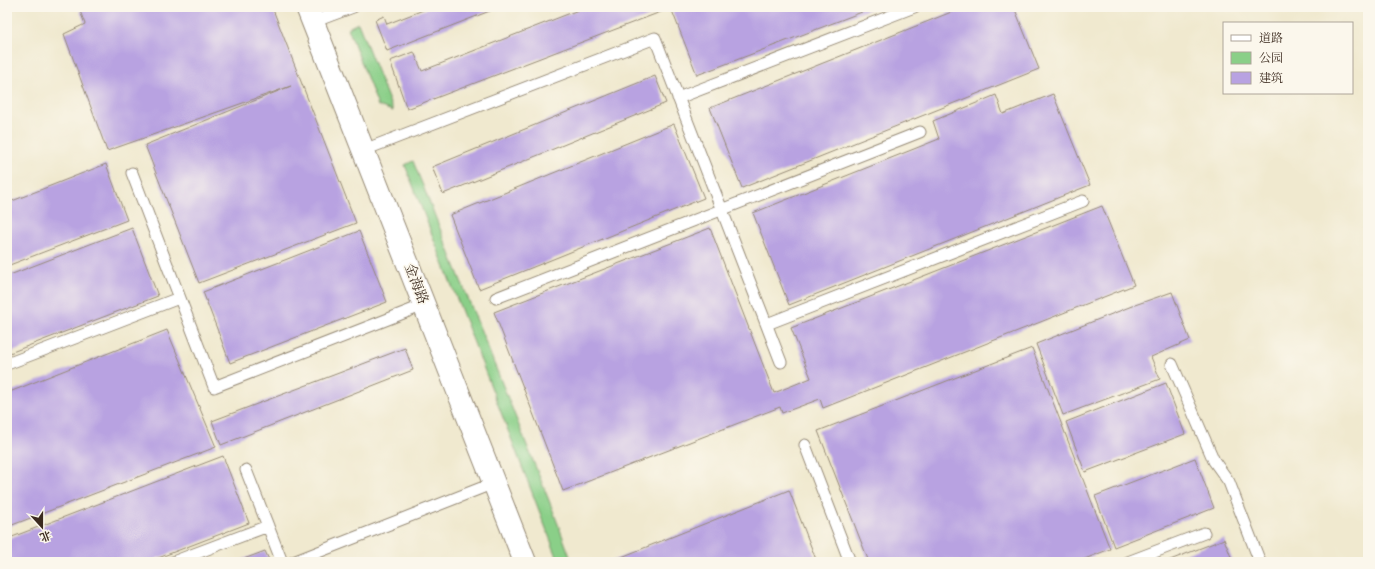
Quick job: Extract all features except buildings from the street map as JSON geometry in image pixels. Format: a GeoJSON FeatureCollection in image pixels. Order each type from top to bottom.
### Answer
{"type":"FeatureCollection","features":[{"type":"Feature","properties":{"kind":"street","name":"金海路"},"geometry":{"type":"LineString","coordinates":[[310,15],[525,562]]}},
{"type":"Feature","properties":{"kind":"lane"},"geometry":{"type":"LineString","coordinates":[[310,15],[353,7]]}},
{"type":"Feature","properties":{"kind":"lane"},"geometry":{"type":"LineString","coordinates":[[678,98],[914,7]]}},
{"type":"Feature","properties":{"kind":"lane"},"geometry":{"type":"LineString","coordinates":[[364,150],[655,38],[781,362]]}},
{"type":"Feature","properties":{"kind":"lane"},"geometry":{"type":"LineString","coordinates":[[496,298],[920,132]]}},
{"type":"Feature","properties":{"kind":"lane"},"geometry":{"type":"LineString","coordinates":[[132,173],[214,386],[424,305]]}},
{"type":"Feature","properties":{"kind":"lane"},"geometry":{"type":"LineString","coordinates":[[767,324],[1082,201]]}},
{"type":"Feature","properties":{"kind":"lane"},"geometry":{"type":"LineString","coordinates":[[7,364],[179,298]]}},
{"type":"Feature","properties":{"kind":"lane"},"geometry":{"type":"LineString","coordinates":[[1172,364],[1214,461],[1229,482],[1260,562]]}},
{"type":"Feature","properties":{"kind":"lane"},"geometry":{"type":"LineString","coordinates":[[805,445],[850,562]]}},
{"type":"Feature","properties":{"kind":"lane"},"geometry":{"type":"LineString","coordinates":[[246,470],[282,562]]}},
{"type":"Feature","properties":{"kind":"lane"},"geometry":{"type":"LineString","coordinates":[[292,562],[494,483]]}},
{"type":"Feature","properties":{"kind":"lane"},"geometry":{"type":"LineString","coordinates":[[173,562],[268,526]]}},
{"type":"Feature","properties":{"kind":"lane"},"geometry":{"type":"LineString","coordinates":[[1128,562],[1204,533]]}},
{"type":"Feature","properties":{"kind":"green space"},"geometry":{"type":"Polygon","coordinates":[[[358,23],[393,111],[378,106],[348,28],[358,23]]]}},
{"type":"Feature","properties":{"kind":"green space"},"geometry":{"type":"Polygon","coordinates":[[[413,161],[552,508],[572,562],[559,562],[405,165],[413,161]]]}}]}
